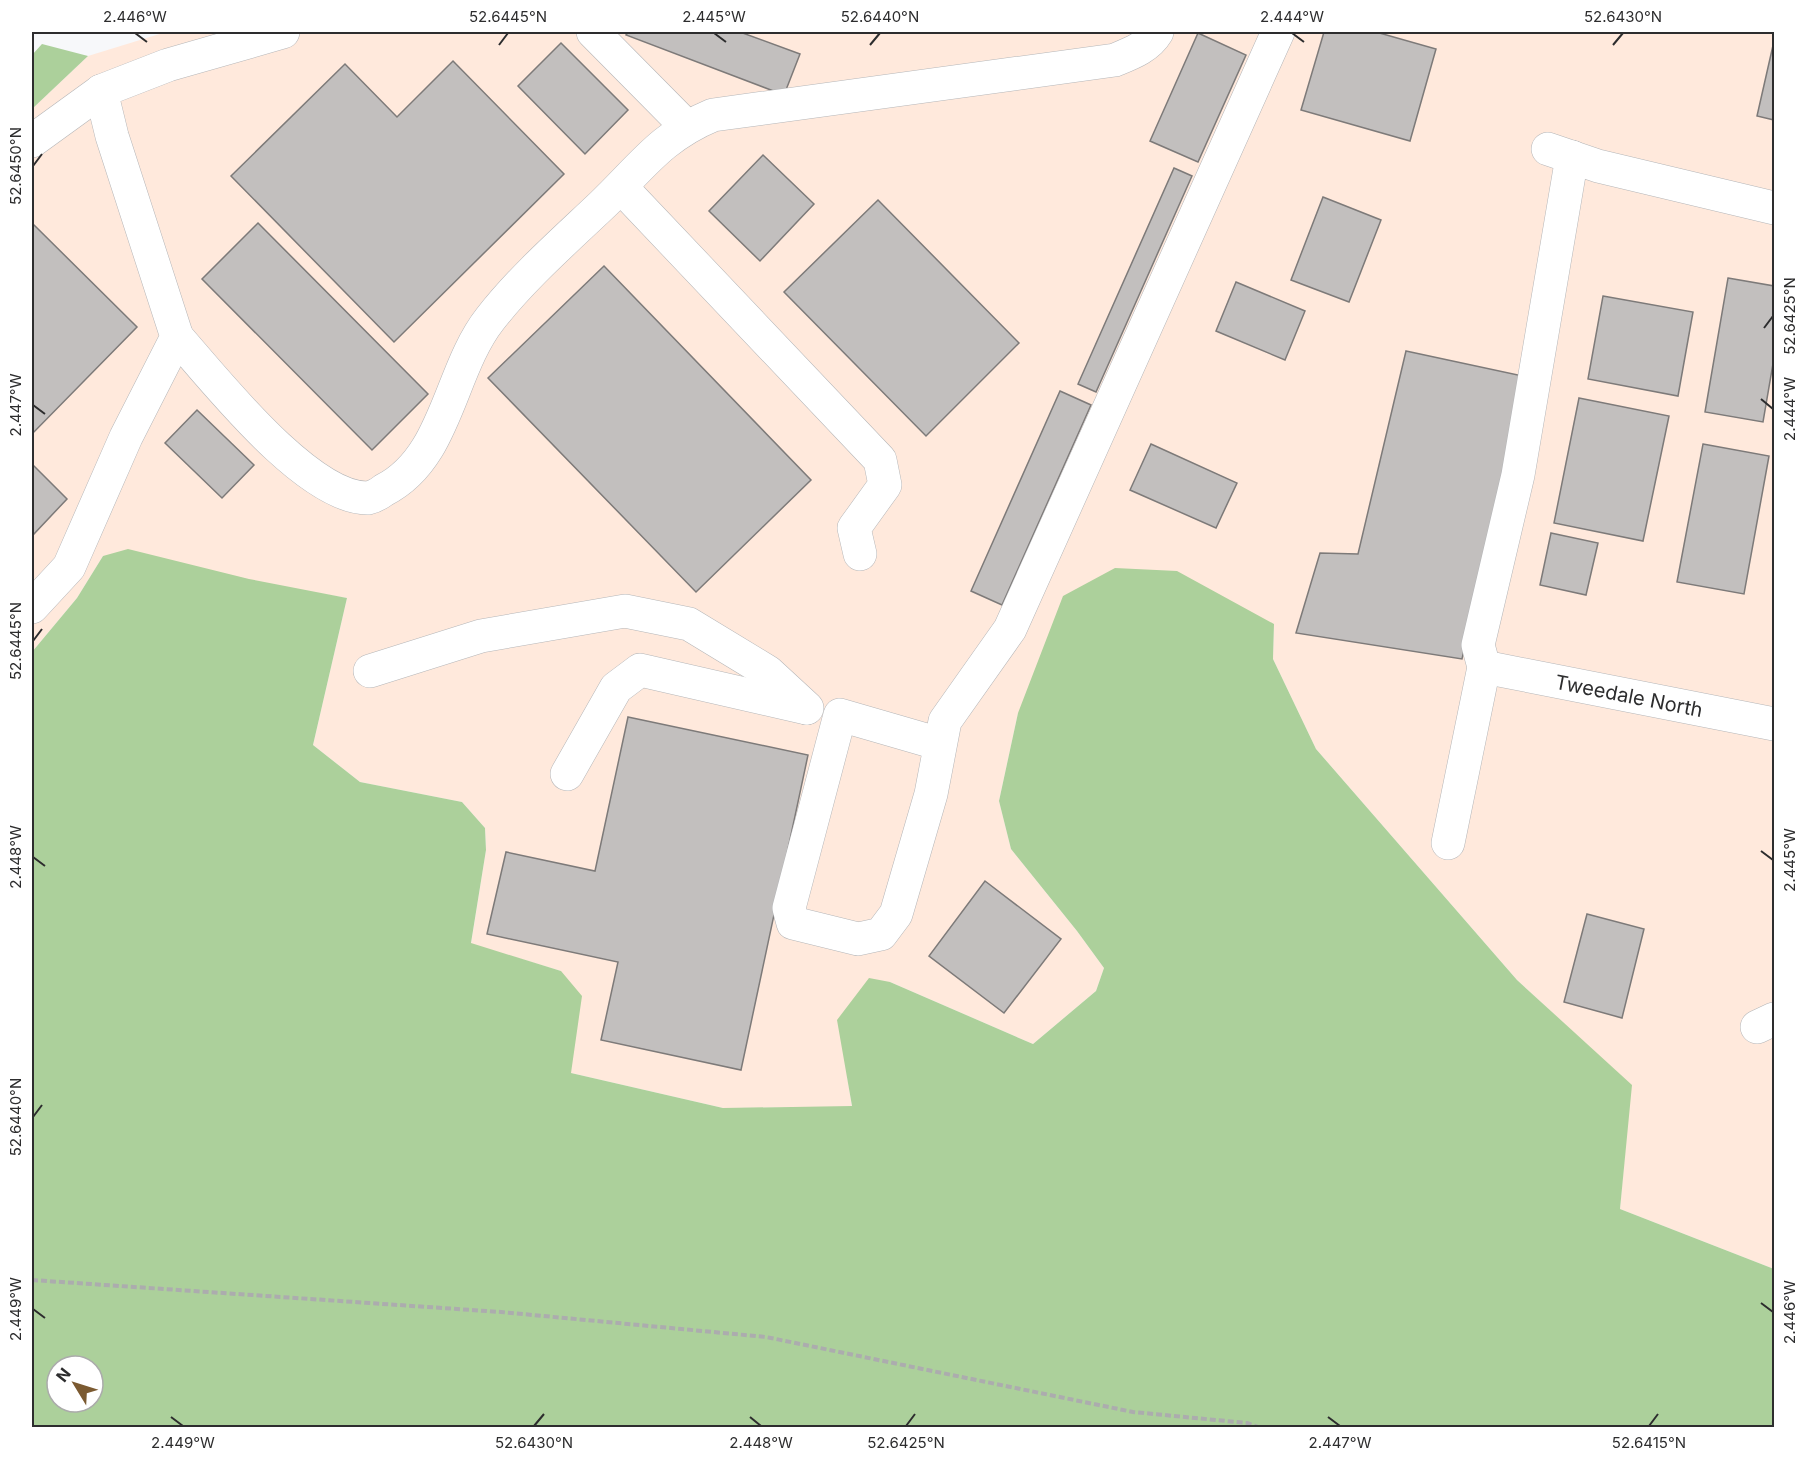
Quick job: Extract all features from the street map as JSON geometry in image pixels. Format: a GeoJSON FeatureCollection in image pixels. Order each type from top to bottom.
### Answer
{"type":"FeatureCollection","features":[{"type":"Feature","properties":{"kind":"street"},"geometry":{"type":"LineString","coordinates":[[32,141],[100,91],[168,65],[283,32]]}},
{"type":"Feature","properties":{"kind":"street"},"geometry":{"type":"LineString","coordinates":[[592,32],[686,126]]}},
{"type":"Feature","properties":{"kind":"street"},"geometry":{"type":"LineString","coordinates":[[100,91],[122,168],[177,337],[240,408],[315,479],[342,492],[369,498],[400,482],[420,460],[440,423],[465,360],[489,321],[546,258],[621,187],[663,142],[686,126],[713,115],[1115,60],[1136,52],[1152,40],[1157,32]]}},
{"type":"Feature","properties":{"kind":"street"},"geometry":{"type":"LineString","coordinates":[[840,715],[789,908],[793,923],[858,939],[881,934],[896,914],[931,794],[945,721],[1010,629],[1278,32]]}},
{"type":"Feature","properties":{"kind":"street"},"geometry":{"type":"LineString","coordinates":[[1448,843],[1484,667],[1478,645],[1518,474],[1560,153],[1598,166],[1774,208]]}},
{"type":"Feature","properties":{"kind":"street"},"geometry":{"type":"LineString","coordinates":[[621,187],[880,460],[885,485],[854,528],[860,554]]}},
{"type":"Feature","properties":{"kind":"street"},"geometry":{"type":"LineString","coordinates":[[32,607],[69,567],[126,437],[177,337]]}},
{"type":"Feature","properties":{"kind":"street"},"geometry":{"type":"LineString","coordinates":[[370,671],[481,636],[625,612],[689,624],[768,672],[807,708]]}},
{"type":"Feature","properties":{"kind":"street","name":"Tweedale North"},"geometry":{"type":"LineString","coordinates":[[1484,667],[1774,724]]}},
{"type":"Feature","properties":{"kind":"street"},"geometry":{"type":"LineString","coordinates":[[567,774],[615,688],[639,670],[840,715],[940,744]]}},
{"type":"Feature","properties":{"kind":"path"},"geometry":{"type":"LineString","coordinates":[[32,1280],[501,1312],[766,1337],[1133,1412],[1247,1423],[1261,1428]]}},
{"type":"Feature","properties":{"kind":"shaded area"},"geometry":{"type":"Polygon","coordinates":[[[166,32],[1774,32],[1774,1269],[1620,1209],[1631,1085],[1517,980],[1316,749],[1273,659],[1274,624],[1018,713],[999,801],[1011,849],[1104,968],[1096,991],[1033,1044],[890,982],[847,1076],[852,1107],[723,1108],[571,1073],[561,971],[471,944],[486,850],[485,828],[462,802],[360,782],[313,745],[347,598],[103,556],[77,598],[32,652],[32,109],[88,56],[166,32]]]}},
{"type":"Feature","properties":{"kind":"green space"},"geometry":{"type":"Polygon","coordinates":[[[42,44],[88,56],[32,109],[32,55],[42,44]]]}},
{"type":"Feature","properties":{"kind":"green space"},"geometry":{"type":"Polygon","coordinates":[[[128,549],[249,579],[347,598],[313,745],[360,782],[462,802],[485,828],[486,850],[471,943],[561,971],[582,996],[571,1073],[723,1108],[852,1106],[837,1020],[869,978],[890,982],[1033,1044],[1096,991],[1104,968],[1011,849],[999,801],[1018,713],[1063,596],[1115,568],[1177,571],[1274,624],[1273,659],[1316,749],[1517,980],[1632,1085],[1620,1209],[1774,1269],[1774,1427],[32,1427],[32,652],[77,598],[103,556],[128,549]]]}},
{"type":"Feature","properties":{"kind":"building"},"geometry":{"type":"Polygon","coordinates":[[[628,32],[740,32],[800,54],[784,95],[626,35],[628,32]]]}},
{"type":"Feature","properties":{"kind":"building"},"geometry":{"type":"Polygon","coordinates":[[[1324,32],[1376,32],[1436,49],[1410,141],[1301,110],[1324,32]]]}},
{"type":"Feature","properties":{"kind":"building"},"geometry":{"type":"Polygon","coordinates":[[[1198,33],[1246,55],[1198,162],[1150,141],[1198,33]]]}},
{"type":"Feature","properties":{"kind":"building"},"geometry":{"type":"Polygon","coordinates":[[[1774,41],[1774,120],[1757,116],[1774,41]]]}},
{"type":"Feature","properties":{"kind":"building"},"geometry":{"type":"Polygon","coordinates":[[[561,43],[628,110],[585,154],[518,86],[561,43]]]}},
{"type":"Feature","properties":{"kind":"building"},"geometry":{"type":"Polygon","coordinates":[[[453,61],[564,174],[394,342],[231,176],[345,64],[397,117],[453,61]]]}},
{"type":"Feature","properties":{"kind":"building"},"geometry":{"type":"Polygon","coordinates":[[[763,155],[814,204],[760,261],[709,211],[763,155]]]}},
{"type":"Feature","properties":{"kind":"building"},"geometry":{"type":"Polygon","coordinates":[[[1174,168],[1192,176],[1096,392],[1078,384],[1174,168]]]}},
{"type":"Feature","properties":{"kind":"building"},"geometry":{"type":"Polygon","coordinates":[[[1323,197],[1381,220],[1349,302],[1291,280],[1323,197]]]}},
{"type":"Feature","properties":{"kind":"building"},"geometry":{"type":"Polygon","coordinates":[[[878,200],[1019,343],[926,436],[784,292],[878,200]]]}},
{"type":"Feature","properties":{"kind":"building"},"geometry":{"type":"Polygon","coordinates":[[[32,223],[137,327],[32,434],[32,223]]]}},
{"type":"Feature","properties":{"kind":"building"},"geometry":{"type":"Polygon","coordinates":[[[258,223],[428,394],[372,450],[202,279],[258,223]]]}},
{"type":"Feature","properties":{"kind":"building"},"geometry":{"type":"Polygon","coordinates":[[[604,266],[811,480],[696,592],[488,378],[604,266]]]}},
{"type":"Feature","properties":{"kind":"building"},"geometry":{"type":"Polygon","coordinates":[[[1728,278],[1774,286],[1774,358],[1763,422],[1705,412],[1728,278]]]}},
{"type":"Feature","properties":{"kind":"building"},"geometry":{"type":"Polygon","coordinates":[[[1236,282],[1305,311],[1285,360],[1216,331],[1236,282]]]}},
{"type":"Feature","properties":{"kind":"building"},"geometry":{"type":"Polygon","coordinates":[[[1603,296],[1693,312],[1678,396],[1588,379],[1603,296]]]}},
{"type":"Feature","properties":{"kind":"building"},"geometry":{"type":"Polygon","coordinates":[[[1406,351],[1527,377],[1462,659],[1296,633],[1320,553],[1358,554],[1406,351]]]}},
{"type":"Feature","properties":{"kind":"building"},"geometry":{"type":"Polygon","coordinates":[[[1060,391],[1091,405],[1002,605],[971,591],[1060,391]]]}},
{"type":"Feature","properties":{"kind":"building"},"geometry":{"type":"Polygon","coordinates":[[[1579,398],[1669,416],[1643,541],[1554,523],[1579,398]]]}},
{"type":"Feature","properties":{"kind":"building"},"geometry":{"type":"Polygon","coordinates":[[[197,410],[254,465],[222,498],[165,443],[197,410]]]}},
{"type":"Feature","properties":{"kind":"building"},"geometry":{"type":"Polygon","coordinates":[[[1151,444],[1237,483],[1216,528],[1130,490],[1151,444]]]}},
{"type":"Feature","properties":{"kind":"building"},"geometry":{"type":"Polygon","coordinates":[[[1703,444],[1769,456],[1744,594],[1677,582],[1703,444]]]}},
{"type":"Feature","properties":{"kind":"building"},"geometry":{"type":"Polygon","coordinates":[[[32,464],[67,499],[32,536],[32,464]]]}},
{"type":"Feature","properties":{"kind":"building"},"geometry":{"type":"Polygon","coordinates":[[[1551,533],[1598,543],[1586,595],[1540,585],[1551,533]]]}},
{"type":"Feature","properties":{"kind":"building"},"geometry":{"type":"Polygon","coordinates":[[[628,717],[808,755],[741,1070],[601,1040],[618,962],[487,934],[506,852],[595,871],[628,717]]]}},
{"type":"Feature","properties":{"kind":"building"},"geometry":{"type":"Polygon","coordinates":[[[985,881],[1061,939],[1004,1013],[929,956],[985,881]]]}},
{"type":"Feature","properties":{"kind":"building"},"geometry":{"type":"Polygon","coordinates":[[[1587,914],[1644,929],[1622,1018],[1564,1002],[1587,914]]]}}]}
